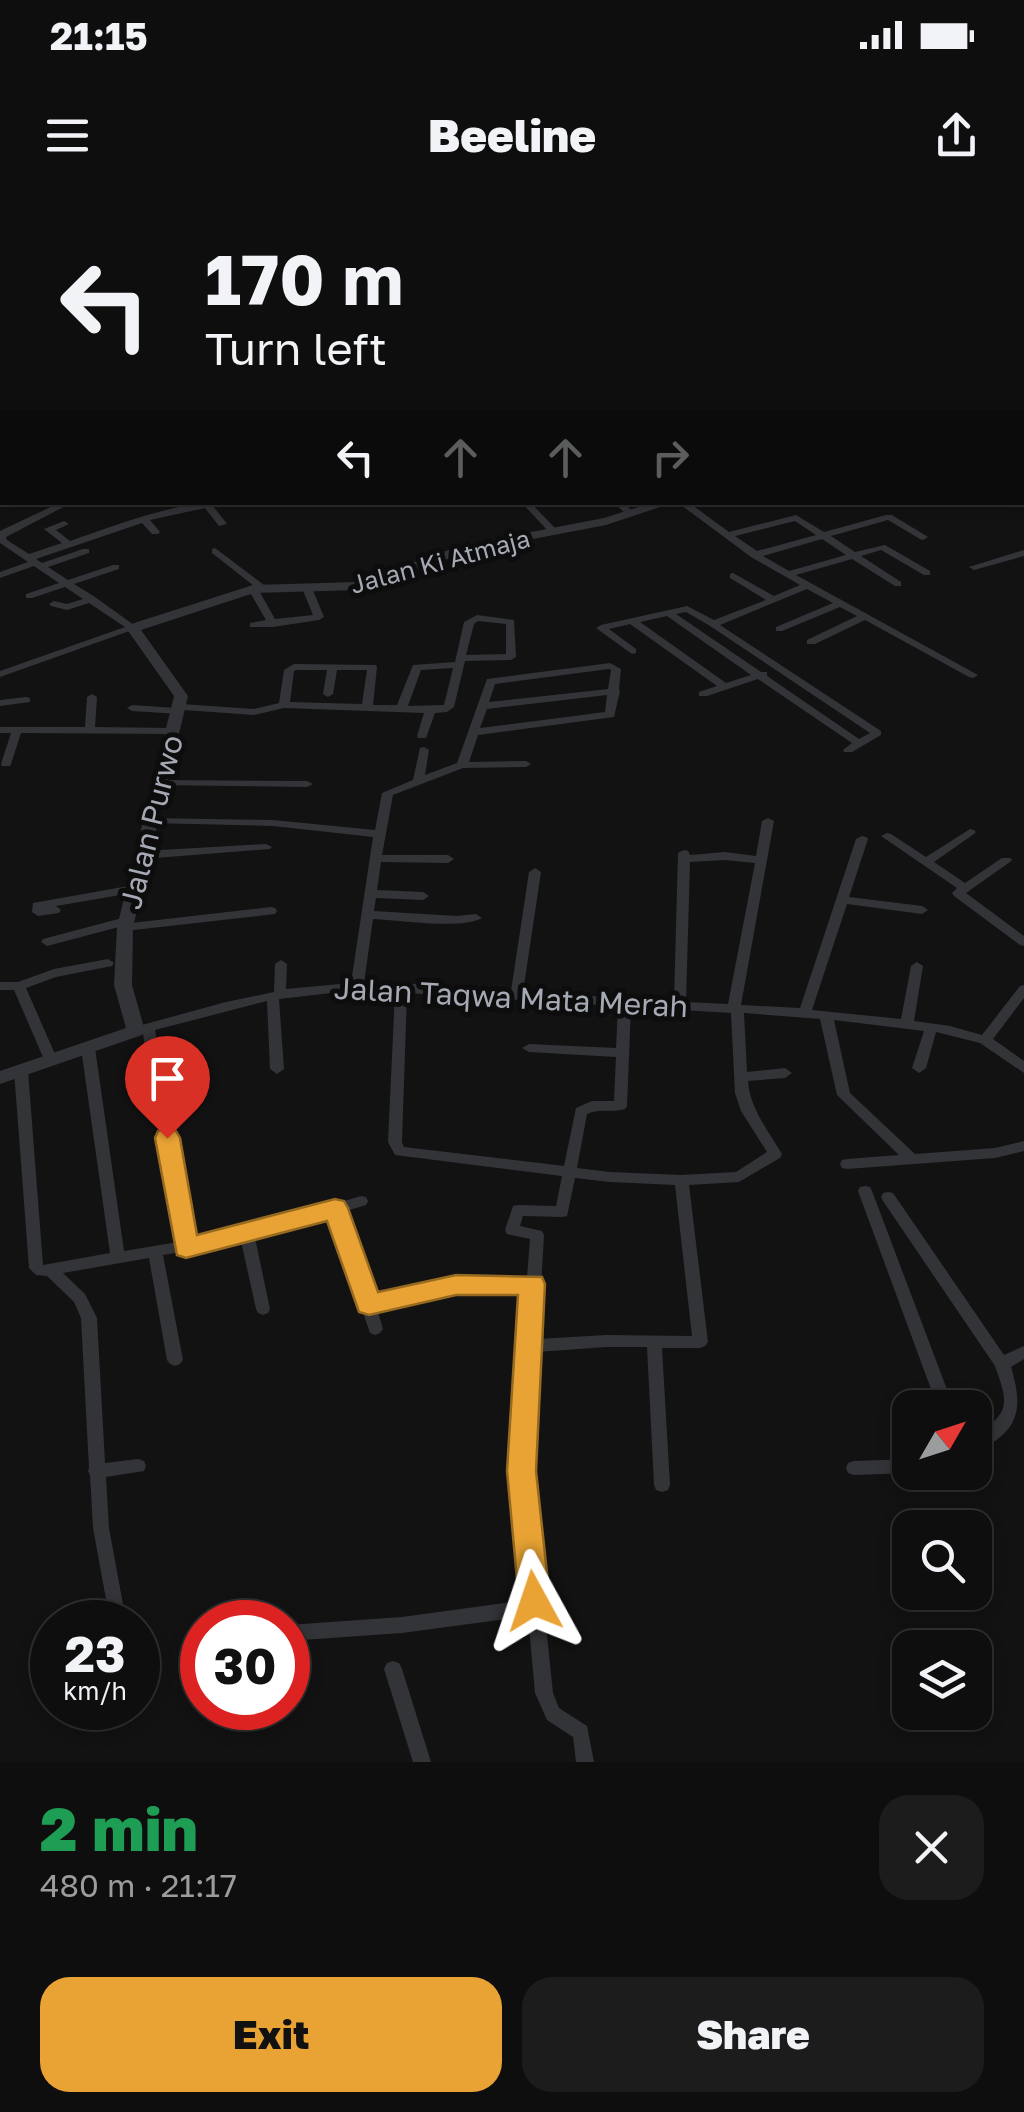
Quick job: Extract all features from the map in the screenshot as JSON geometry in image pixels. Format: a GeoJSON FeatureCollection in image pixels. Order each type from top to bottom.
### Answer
{"type":"FeatureCollection","features":[{"type":"Feature","properties":{"kind":"street"},"geometry":{"type":"LineString","coordinates":[[63,505],[1,535],[3,541],[133,628]]}},
{"type":"Feature","properties":{"kind":"street"},"geometry":{"type":"LineString","coordinates":[[165,505],[170,513]]}},
{"type":"Feature","properties":{"kind":"street"},"geometry":{"type":"LineString","coordinates":[[0,564],[7,573],[144,519],[202,505]]}},
{"type":"Feature","properties":{"kind":"street"},"geometry":{"type":"LineString","coordinates":[[206,505],[222,524]]}},
{"type":"Feature","properties":{"kind":"street"},"geometry":{"type":"LineString","coordinates":[[528,505],[553,531]]}},
{"type":"Feature","properties":{"kind":"street"},"geometry":{"type":"LineString","coordinates":[[620,505],[631,514]]}},
{"type":"Feature","properties":{"kind":"street","name":"Jalan Ki Atmaja"},"geometry":{"type":"LineString","coordinates":[[133,628],[257,588],[358,586],[468,548],[660,505]]}},
{"type":"Feature","properties":{"kind":"street"},"geometry":{"type":"LineString","coordinates":[[685,505],[787,575],[973,675]]}},
{"type":"Feature","properties":{"kind":"street"},"geometry":{"type":"LineString","coordinates":[[187,510],[193,524]]}},
{"type":"Feature","properties":{"kind":"street"},"geometry":{"type":"LineString","coordinates":[[754,555],[889,516],[923,537]]}},
{"type":"Feature","properties":{"kind":"street"},"geometry":{"type":"LineString","coordinates":[[727,535],[793,518],[898,584]]}},
{"type":"Feature","properties":{"kind":"street"},"geometry":{"type":"LineString","coordinates":[[144,519],[155,532]]}},
{"type":"Feature","properties":{"kind":"street"},"geometry":{"type":"LineString","coordinates":[[64,524],[49,529],[70,545]]}},
{"type":"Feature","properties":{"kind":"street"},"geometry":{"type":"LineString","coordinates":[[787,575],[884,547],[928,573]]}},
{"type":"Feature","properties":{"kind":"street"},"geometry":{"type":"LineString","coordinates":[[35,562],[86,551]]}},
{"type":"Feature","properties":{"kind":"street"},"geometry":{"type":"LineString","coordinates":[[215,551],[257,588],[272,624]]}},
{"type":"Feature","properties":{"kind":"street"},"geometry":{"type":"LineString","coordinates":[[974,566],[1024,553]]}},
{"type":"Feature","properties":{"kind":"street"},"geometry":{"type":"LineString","coordinates":[[28,596],[116,567]]}},
{"type":"Feature","properties":{"kind":"street"},"geometry":{"type":"LineString","coordinates":[[732,576],[774,600]]}},
{"type":"Feature","properties":{"kind":"street"},"geometry":{"type":"LineString","coordinates":[[712,624],[806,586]]}},
{"type":"Feature","properties":{"kind":"street"},"geometry":{"type":"LineString","coordinates":[[253,626],[320,617],[307,588]]}},
{"type":"Feature","properties":{"kind":"street"},"geometry":{"type":"LineString","coordinates":[[54,604],[67,607],[92,599]]}},
{"type":"Feature","properties":{"kind":"street"},"geometry":{"type":"LineString","coordinates":[[780,629],[839,604]]}},
{"type":"Feature","properties":{"kind":"street"},"geometry":{"type":"LineString","coordinates":[[632,651],[601,628],[687,608],[877,733],[848,750]]}},
{"type":"Feature","properties":{"kind":"street"},"geometry":{"type":"LineString","coordinates":[[668,613],[860,744]]}},
{"type":"Feature","properties":{"kind":"street"},"geometry":{"type":"LineString","coordinates":[[811,642],[863,617]]}},
{"type":"Feature","properties":{"kind":"street"},"geometry":{"type":"LineString","coordinates":[[132,708],[254,712],[284,706],[430,711],[448,707],[459,662],[470,620],[511,622],[512,656],[459,662],[417,667],[402,710]]}},
{"type":"Feature","properties":{"kind":"street"},"geometry":{"type":"LineString","coordinates":[[632,621],[725,687]]}},
{"type":"Feature","properties":{"kind":"street"},"geometry":{"type":"LineString","coordinates":[[0,674],[133,628]]}},
{"type":"Feature","properties":{"kind":"street","name":"Jalan Purwo"},"geometry":{"type":"LineString","coordinates":[[133,628],[178,688],[180,709],[126,924],[124,985],[142,1029]]}},
{"type":"Feature","properties":{"kind":"street"},"geometry":{"type":"LineString","coordinates":[[328,694],[334,666]]}},
{"type":"Feature","properties":{"kind":"street"},"geometry":{"type":"LineString","coordinates":[[284,706],[290,669],[374,667],[367,708]]}},
{"type":"Feature","properties":{"kind":"street"},"geometry":{"type":"LineString","coordinates":[[462,765],[489,683],[496,679],[616,668],[613,712],[602,718],[474,732]]}},
{"type":"Feature","properties":{"kind":"street"},"geometry":{"type":"LineString","coordinates":[[703,694],[780,668]]}},
{"type":"Feature","properties":{"kind":"street"},"geometry":{"type":"LineString","coordinates":[[483,706],[614,691]]}},
{"type":"Feature","properties":{"kind":"street"},"geometry":{"type":"LineString","coordinates":[[90,730],[92,697]]}},
{"type":"Feature","properties":{"kind":"street"},"geometry":{"type":"LineString","coordinates":[[0,702],[26,700]]}},
{"type":"Feature","properties":{"kind":"street"},"geometry":{"type":"LineString","coordinates":[[422,736],[430,711]]}},
{"type":"Feature","properties":{"kind":"street"},"geometry":{"type":"LineString","coordinates":[[0,730],[174,731]]}},
{"type":"Feature","properties":{"kind":"street"},"geometry":{"type":"LineString","coordinates":[[6,764],[17,730]]}},
{"type":"Feature","properties":{"kind":"street"},"geometry":{"type":"LineString","coordinates":[[418,781],[424,750]]}},
{"type":"Feature","properties":{"kind":"street"},"geometry":{"type":"LineString","coordinates":[[357,986],[373,894],[378,834],[388,793],[462,765],[526,764]]}},
{"type":"Feature","properties":{"kind":"street"},"geometry":{"type":"LineString","coordinates":[[159,783],[307,784]]}},
{"type":"Feature","properties":{"kind":"street"},"geometry":{"type":"LineString","coordinates":[[150,820],[272,823],[378,834]]}},
{"type":"Feature","properties":{"kind":"street"},"geometry":{"type":"LineString","coordinates":[[401,988],[397,1148],[404,1152],[681,1180],[743,1175],[776,1152],[748,1111],[736,1008],[768,821]]}},
{"type":"Feature","properties":{"kind":"street"},"geometry":{"type":"LineString","coordinates":[[926,862],[970,832]]}},
{"type":"Feature","properties":{"kind":"street"},"geometry":{"type":"LineString","coordinates":[[887,836],[926,862],[1024,942]]}},
{"type":"Feature","properties":{"kind":"street"},"geometry":{"type":"LineString","coordinates":[[805,1013],[862,839]]}},
{"type":"Feature","properties":{"kind":"street"},"geometry":{"type":"LineString","coordinates":[[142,855],[266,847]]}},
{"type":"Feature","properties":{"kind":"street"},"geometry":{"type":"LineString","coordinates":[[680,1004],[684,856],[761,860]]}},
{"type":"Feature","properties":{"kind":"street"},"geometry":{"type":"LineString","coordinates":[[376,858],[448,859]]}},
{"type":"Feature","properties":{"kind":"street"},"geometry":{"type":"LineString","coordinates":[[964,892],[1006,860]]}},
{"type":"Feature","properties":{"kind":"street"},"geometry":{"type":"LineString","coordinates":[[517,993],[535,872]]}},
{"type":"Feature","properties":{"kind":"street"},"geometry":{"type":"LineString","coordinates":[[55,910],[38,912],[37,906],[134,888]]}},
{"type":"Feature","properties":{"kind":"street"},"geometry":{"type":"LineString","coordinates":[[373,894],[423,896]]}},
{"type":"Feature","properties":{"kind":"street"},"geometry":{"type":"LineString","coordinates":[[842,900],[922,910]]}},
{"type":"Feature","properties":{"kind":"street"},"geometry":{"type":"LineString","coordinates":[[47,942],[126,924],[271,911]]}},
{"type":"Feature","properties":{"kind":"street"},"geometry":{"type":"LineString","coordinates":[[370,915],[476,918]]}},
{"type":"Feature","properties":{"kind":"street"},"geometry":{"type":"LineString","coordinates":[[0,986],[19,986],[54,973],[108,963]]}},
{"type":"Feature","properties":{"kind":"street"},"geometry":{"type":"LineString","coordinates":[[277,1070],[280,964]]}},
{"type":"Feature","properties":{"kind":"street"},"geometry":{"type":"LineString","coordinates":[[907,1024],[917,966]]}},
{"type":"Feature","properties":{"kind":"street"},"geometry":{"type":"LineString","coordinates":[[19,986],[51,1061]]}},
{"type":"Feature","properties":{"kind":"street","name":"Jalan Taqwa Mata Merah"},"geometry":{"type":"LineString","coordinates":[[0,1078],[142,1029],[277,995],[357,986],[625,1000],[907,1024],[985,1040],[1024,1068]]}},
{"type":"Feature","properties":{"kind":"street"},"geometry":{"type":"LineString","coordinates":[[985,1040],[1021,999]]}},
{"type":"Feature","properties":{"kind":"street"},"geometry":{"type":"LineString","coordinates":[[586,1762],[581,1732],[553,1714],[544,1693],[522,1471],[537,1235],[512,1230],[518,1210],[562,1212],[581,1111],[592,1106],[620,1106],[625,1000]]}},
{"type":"Feature","properties":{"kind":"street"},"geometry":{"type":"LineString","coordinates":[[826,1015],[844,1095],[911,1158]]}},
{"type":"Feature","properties":{"kind":"street"},"geometry":{"type":"LineString","coordinates":[[918,1068],[931,1028]]}},
{"type":"Feature","properties":{"kind":"street"},"geometry":{"type":"LineString","coordinates":[[142,1029],[186,1248]]}},
{"type":"Feature","properties":{"kind":"street"},"geometry":{"type":"LineString","coordinates":[[88,1048],[118,1258]]}},
{"type":"Feature","properties":{"kind":"street"},"geometry":{"type":"LineString","coordinates":[[530,1048],[624,1053]]}},
{"type":"Feature","properties":{"kind":"street"},"geometry":{"type":"LineString","coordinates":[[21,1071],[36,1268],[50,1270],[186,1248],[361,1202]]}},
{"type":"Feature","properties":{"kind":"street"},"geometry":{"type":"LineString","coordinates":[[742,1077],[785,1073]]}},
{"type":"Feature","properties":{"kind":"street"},"geometry":{"type":"LineString","coordinates":[[847,1164],[996,1152],[1024,1146]]}},
{"type":"Feature","properties":{"kind":"street"},"geometry":{"type":"LineString","coordinates":[[531,1346],[700,1341],[681,1180]]}},
{"type":"Feature","properties":{"kind":"street"},"geometry":{"type":"LineString","coordinates":[[865,1191],[939,1390]]}},
{"type":"Feature","properties":{"kind":"street"},"geometry":{"type":"LineString","coordinates":[[888,1197],[1002,1364],[1014,1404],[1012,1413],[992,1430]]}},
{"type":"Feature","properties":{"kind":"street"},"geometry":{"type":"LineString","coordinates":[[335,1208],[376,1328]]}},
{"type":"Feature","properties":{"kind":"street"},"geometry":{"type":"LineString","coordinates":[[247,1235],[262,1309]]}},
{"type":"Feature","properties":{"kind":"street"},"geometry":{"type":"LineString","coordinates":[[155,1252],[175,1360]]}},
{"type":"Feature","properties":{"kind":"street"},"geometry":{"type":"LineString","coordinates":[[50,1270],[80,1298],[90,1318],[96,1471],[113,1600]]}},
{"type":"Feature","properties":{"kind":"street"},"geometry":{"type":"LineString","coordinates":[[369,1305],[456,1285],[532,1284]]}},
{"type":"Feature","properties":{"kind":"street"},"geometry":{"type":"LineString","coordinates":[[654,1343],[662,1485]]}},
{"type":"Feature","properties":{"kind":"street"},"geometry":{"type":"LineString","coordinates":[[1002,1364],[1024,1352]]}},
{"type":"Feature","properties":{"kind":"street"},"geometry":{"type":"LineString","coordinates":[[96,1471],[138,1466]]}},
{"type":"Feature","properties":{"kind":"street"},"geometry":{"type":"LineString","coordinates":[[854,1468],[892,1467]]}},
{"type":"Feature","properties":{"kind":"street"},"geometry":{"type":"LineString","coordinates":[[310,1631],[402,1625],[534,1598]]}},
{"type":"Feature","properties":{"kind":"street"},"geometry":{"type":"LineString","coordinates":[[393,1669],[422,1762]]}},
{"type":"Feature","properties":{"kind":"route"},"geometry":{"type":"LineString","coordinates":[[167,1138],[186,1248],[247,1235],[335,1208],[369,1305],[456,1285],[532,1284],[522,1471],[534,1601]]}}]}
